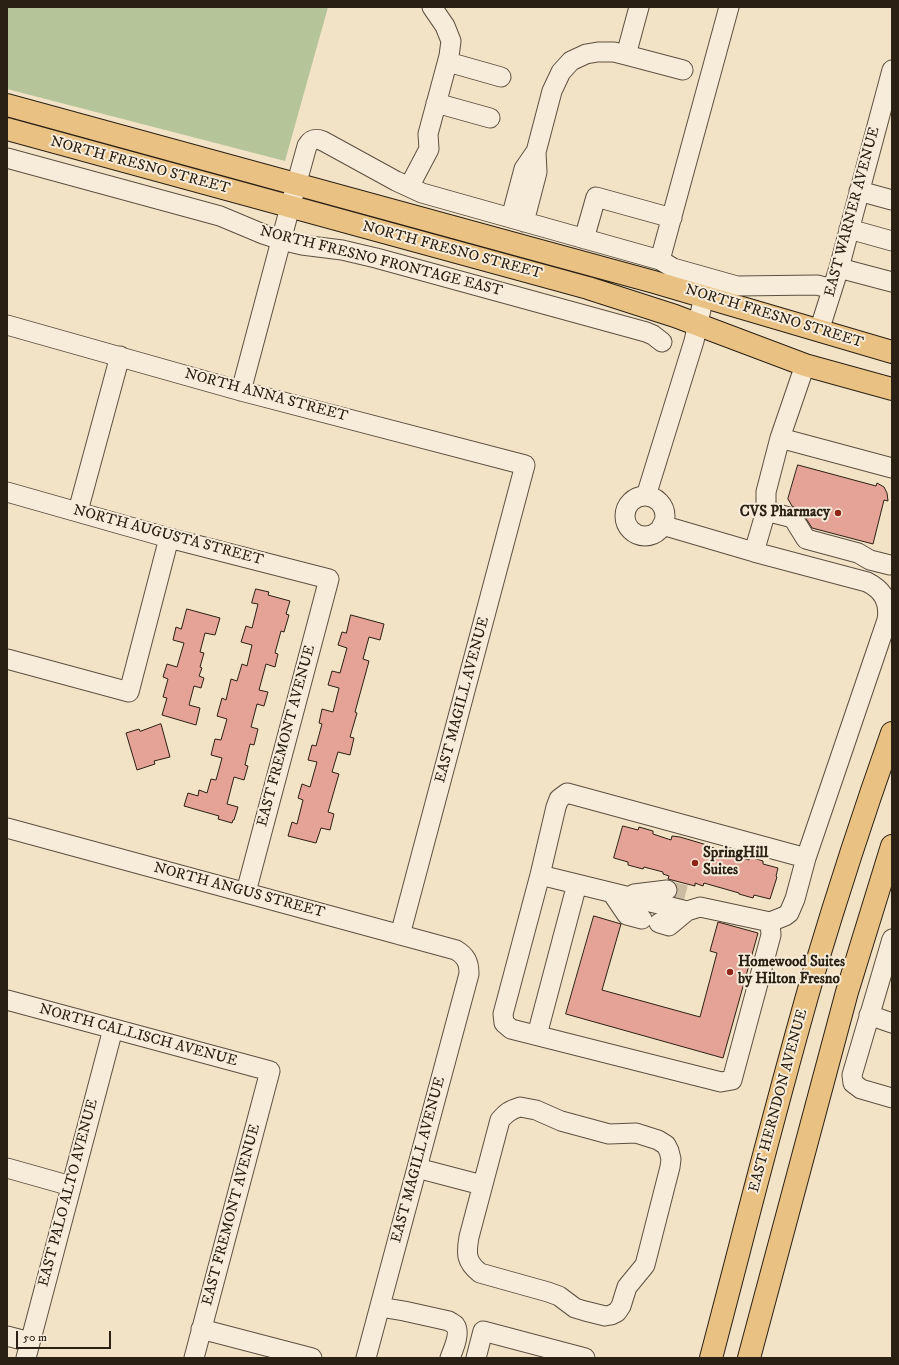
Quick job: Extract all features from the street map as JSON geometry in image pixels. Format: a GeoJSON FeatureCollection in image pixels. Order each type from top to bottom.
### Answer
{"type":"FeatureCollection","features":[{"type":"Feature","properties":{"kind":"main road","name":"NORTH FRESNO STREET"},"geometry":{"type":"LineString","coordinates":[[7,105],[704,296],[892,352]]}},
{"type":"Feature","properties":{"kind":"main road","name":"NORTH FRESNO STREET"},"geometry":{"type":"LineString","coordinates":[[7,129],[588,288],[640,304],[805,365],[892,389]]}},
{"type":"Feature","properties":{"kind":"main road","name":"EAST HERNDON AVENUE"},"geometry":{"type":"LineString","coordinates":[[711,1358],[811,983],[863,816],[892,733]]}},
{"type":"Feature","properties":{"kind":"main road"},"geometry":{"type":"LineString","coordinates":[[749,1358],[847,992],[892,846]]}},
{"type":"Feature","properties":{"kind":"street"},"geometry":{"type":"LineString","coordinates":[[402,184],[429,149],[428,134],[448,62],[451,41],[445,26],[432,7]]}},
{"type":"Feature","properties":{"kind":"street"},"geometry":{"type":"LineString","coordinates":[[626,54],[639,7]]}},
{"type":"Feature","properties":{"kind":"street"},"geometry":{"type":"LineString","coordinates":[[660,260],[728,7]]}},
{"type":"Feature","properties":{"kind":"street"},"geometry":{"type":"LineString","coordinates":[[518,220],[524,168],[536,152],[552,91],[561,72],[571,61],[586,54],[614,52],[683,70]]}},
{"type":"Feature","properties":{"kind":"street"},"geometry":{"type":"LineString","coordinates":[[448,62],[500,77]]}},
{"type":"Feature","properties":{"kind":"street","name":"EAST WARNER AVENUE"},"geometry":{"type":"LineString","coordinates":[[819,331],[839,268],[892,70]]}},
{"type":"Feature","properties":{"kind":"street"},"geometry":{"type":"LineString","coordinates":[[436,104],[490,118]]}},
{"type":"Feature","properties":{"kind":"street"},"geometry":{"type":"LineString","coordinates":[[241,391],[307,146],[309,142],[318,139],[402,184],[422,193],[660,260],[673,268],[738,286],[817,284],[832,290]]}},
{"type":"Feature","properties":{"kind":"street","name":"NORTH FRESNO FRONTAGE EAST"},"geometry":{"type":"LineString","coordinates":[[7,158],[220,216],[281,240],[302,245],[342,250],[383,260],[646,332],[662,342]]}},
{"type":"Feature","properties":{"kind":"street"},"geometry":{"type":"LineString","coordinates":[[859,191],[892,200]]}},
{"type":"Feature","properties":{"kind":"street"},"geometry":{"type":"LineString","coordinates":[[584,239],[596,198],[672,218]]}},
{"type":"Feature","properties":{"kind":"street"},"geometry":{"type":"LineString","coordinates":[[849,229],[892,241]]}},
{"type":"Feature","properties":{"kind":"street"},"geometry":{"type":"LineString","coordinates":[[839,268],[892,282]]}},
{"type":"Feature","properties":{"kind":"street"},"geometry":{"type":"LineString","coordinates":[[646,496],[694,341],[704,296]]}},
{"type":"Feature","properties":{"kind":"street","name":"NORTH ANNA STREET"},"geometry":{"type":"LineString","coordinates":[[7,325],[241,391],[525,465]]}},
{"type":"Feature","properties":{"kind":"street"},"geometry":{"type":"LineString","coordinates":[[78,511],[120,356]]}},
{"type":"Feature","properties":{"kind":"street"},"geometry":{"type":"LineString","coordinates":[[754,552],[766,511],[766,492],[780,438],[805,365]]}},
{"type":"Feature","properties":{"kind":"street"},"geometry":{"type":"LineString","coordinates":[[780,438],[892,468]]}},
{"type":"Feature","properties":{"kind":"street","name":"EAST MAGILL AVENUE"},"geometry":{"type":"LineString","coordinates":[[400,934],[525,465]]}},
{"type":"Feature","properties":{"kind":"street","name":"NORTH AUGUSTA STREET"},"geometry":{"type":"LineString","coordinates":[[7,492],[169,538],[329,579]]}},
{"type":"Feature","properties":{"kind":"street"},"geometry":{"type":"LineString","coordinates":[[646,496],[658,501],[662,506],[665,519],[662,526],[654,534],[642,536],[636,534],[628,526],[625,514],[627,508],[634,499],[646,496]]}},
{"type":"Feature","properties":{"kind":"street"},"geometry":{"type":"LineString","coordinates":[[766,511],[793,518],[806,539],[858,553],[870,560],[891,561],[885,578],[877,588]]}},
{"type":"Feature","properties":{"kind":"street"},"geometry":{"type":"LineString","coordinates":[[540,875],[618,894],[689,904],[770,922],[785,916],[789,912],[795,899],[806,858],[887,620],[888,612],[886,600],[877,588],[867,582],[662,526]]}},
{"type":"Feature","properties":{"kind":"street"},"geometry":{"type":"LineString","coordinates":[[7,659],[128,692],[169,538]]}},
{"type":"Feature","properties":{"kind":"street","name":"EAST FREMONT AVENUE"},"geometry":{"type":"LineString","coordinates":[[246,892],[329,579]]}},
{"type":"Feature","properties":{"kind":"street"},"geometry":{"type":"LineString","coordinates":[[770,922],[771,935],[732,1080],[721,1082],[512,1029],[504,1024],[503,1014],[540,875],[556,807],[559,798],[568,793],[806,858]]}},
{"type":"Feature","properties":{"kind":"street","name":"NORTH ANGUS STREET"},"geometry":{"type":"LineString","coordinates":[[7,828],[456,950],[468,961]]}},
{"type":"Feature","properties":{"kind":"street"},"geometry":{"type":"LineString","coordinates":[[537,1035],[577,884]]}},
{"type":"Feature","properties":{"kind":"street"},"geometry":{"type":"LineString","coordinates":[[618,894],[666,890]]}},
{"type":"Feature","properties":{"kind":"street"},"geometry":{"type":"LineString","coordinates":[[618,894],[627,915],[669,926],[689,904]]}},
{"type":"Feature","properties":{"kind":"street"},"geometry":{"type":"LineString","coordinates":[[892,940],[852,1075],[853,1083],[861,1089],[892,1098]]}},
{"type":"Feature","properties":{"kind":"street","name":"EAST MAGILL AVENUE"},"geometry":{"type":"LineString","coordinates":[[366,1358],[469,974],[468,961]]}},
{"type":"Feature","properties":{"kind":"street","name":"NORTH CALLISCH AVENUE"},"geometry":{"type":"LineString","coordinates":[[7,1000],[270,1071]]}},
{"type":"Feature","properties":{"kind":"street"},"geometry":{"type":"LineString","coordinates":[[869,1015],[892,1022]]}},
{"type":"Feature","properties":{"kind":"street","name":"EAST PALO ALTO AVENUE"},"geometry":{"type":"LineString","coordinates":[[28,1350],[113,1029]]}},
{"type":"Feature","properties":{"kind":"street","name":"EAST FREMONT AVENUE"},"geometry":{"type":"LineString","coordinates":[[194,1358],[270,1071]]}},
{"type":"Feature","properties":{"kind":"street"},"geometry":{"type":"LineString","coordinates":[[520,1107],[536,1110],[561,1121],[609,1134],[617,1135],[636,1133],[658,1140],[670,1151],[670,1167],[645,1265],[627,1287],[617,1312],[611,1315],[605,1316],[584,1312],[575,1308],[559,1296],[480,1273],[474,1268],[468,1261],[467,1250],[482,1185],[500,1120],[511,1109],[520,1107]]}},
{"type":"Feature","properties":{"kind":"street"},"geometry":{"type":"LineString","coordinates":[[7,1168],[71,1186]]}},
{"type":"Feature","properties":{"kind":"street"},"geometry":{"type":"LineString","coordinates":[[417,1168],[482,1185]]}},
{"type":"Feature","properties":{"kind":"street"},"geometry":{"type":"LineString","coordinates":[[380,1307],[449,1321],[457,1330],[457,1335],[450,1358]]}},
{"type":"Feature","properties":{"kind":"street"},"geometry":{"type":"LineString","coordinates":[[201,1329],[312,1358]]}},
{"type":"Feature","properties":{"kind":"street"},"geometry":{"type":"LineString","coordinates":[[476,1358],[483,1331],[585,1358]]}},
{"type":"Feature","properties":{"kind":"street"},"geometry":{"type":"LineString","coordinates":[[7,1336],[28,1350]]}},
{"type":"Feature","properties":{"kind":"green space"},"geometry":{"type":"Polygon","coordinates":[[[7,7],[328,7],[285,161],[7,89],[7,7]]]}},
{"type":"Feature","properties":{"kind":"building","name":"CVS Pharmacy"},"geometry":{"type":"Polygon","coordinates":[[[798,465],[876,486],[877,483],[884,487],[887,493],[888,501],[884,500],[873,544],[812,528],[802,512],[792,506],[788,499],[798,465]]]}},
{"type":"Feature","properties":{"kind":"building"},"geometry":{"type":"Polygon","coordinates":[[[256,589],[269,592],[268,595],[290,601],[286,614],[289,615],[284,632],[281,631],[275,653],[278,654],[275,667],[266,664],[259,690],[268,692],[264,706],[257,704],[251,727],[258,729],[254,745],[250,744],[245,765],[248,766],[244,780],[234,777],[227,804],[238,807],[232,823],[218,819],[219,816],[184,806],[188,793],[198,796],[199,790],[207,793],[211,779],[216,780],[222,758],[211,755],[215,739],[221,740],[227,719],[217,716],[222,698],[226,700],[231,679],[237,681],[242,664],[247,666],[252,645],[241,642],[246,626],[252,628],[258,604],[252,603],[256,589]]]}},
{"type":"Feature","properties":{"kind":"building"},"geometry":{"type":"Polygon","coordinates":[[[187,609],[220,618],[215,635],[205,633],[200,652],[204,653],[200,667],[202,668],[199,676],[204,678],[201,688],[194,686],[189,705],[200,708],[196,725],[162,715],[167,698],[163,697],[168,679],[163,677],[167,664],[177,667],[184,643],[173,640],[176,627],[181,629],[187,609]]]}},
{"type":"Feature","properties":{"kind":"building"},"geometry":{"type":"Polygon","coordinates":[[[351,615],[384,624],[380,640],[369,637],[363,659],[369,661],[355,712],[357,713],[350,737],[354,738],[350,755],[338,752],[332,772],[339,774],[328,812],[334,814],[330,830],[321,828],[316,843],[288,836],[292,822],[297,824],[303,800],[298,798],[302,784],[310,787],[317,762],[308,760],[312,745],[316,746],[322,724],[319,723],[322,709],[333,712],[339,688],[328,685],[332,671],[340,673],[347,648],[338,645],[342,632],[346,633],[351,615]]]}},
{"type":"Feature","properties":{"kind":"building"},"geometry":{"type":"Polygon","coordinates":[[[161,724],[170,757],[154,761],[155,764],[137,770],[126,733],[139,729],[140,731],[161,724]]]}},
{"type":"Feature","properties":{"kind":"building","name":"SpringHill Suites"},"geometry":{"type":"Polygon","coordinates":[[[623,826],[638,830],[639,827],[653,831],[653,834],[671,840],[672,836],[680,837],[707,845],[706,846],[714,848],[714,850],[749,860],[750,857],[763,861],[763,864],[778,868],[777,877],[770,899],[754,895],[753,898],[704,883],[703,886],[695,883],[695,886],[668,879],[669,876],[663,874],[663,872],[628,865],[628,862],[614,858],[623,826]]]}},
{"type":"Feature","properties":{"kind":"building","name":"Homewood Suites by Hilton Fresno"},"geometry":{"type":"Polygon","coordinates":[[[594,916],[621,924],[602,990],[700,1017],[717,953],[710,951],[718,922],[758,933],[723,1058],[566,1014],[594,916]]]}},
{"type":"Feature","properties":{"kind":"tunnel"},"geometry":{"type":"LineString","coordinates":[[667,890],[691,896]]}},
{"type":"Feature","properties":{"kind":"place","name":"CVS Pharmacy"},"geometry":{"type":"Point","coordinates":[838,513]}},
{"type":"Feature","properties":{"kind":"place","name":"SpringHill Suites"},"geometry":{"type":"Point","coordinates":[695,863]}},
{"type":"Feature","properties":{"kind":"place","name":"Homewood Suites by Hilton Fresno"},"geometry":{"type":"Point","coordinates":[730,972]}}]}
